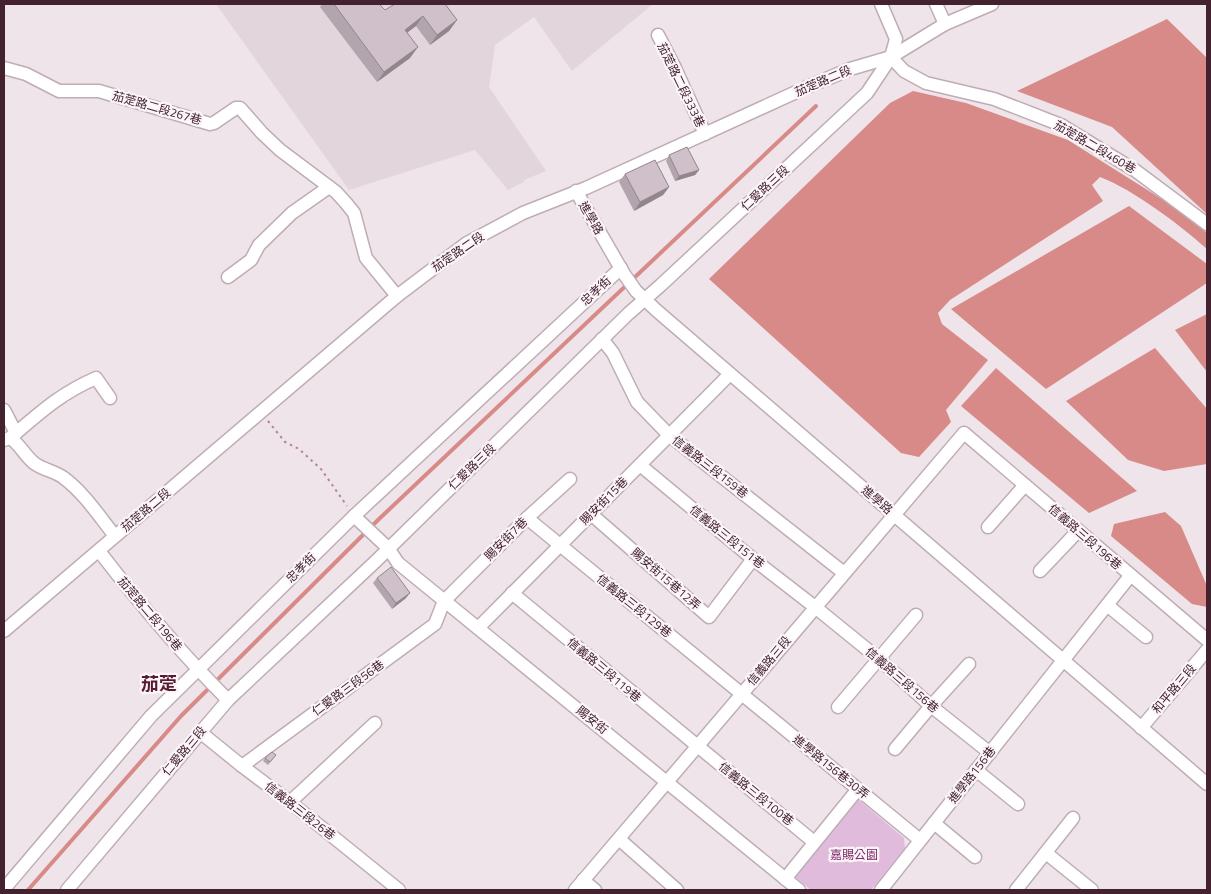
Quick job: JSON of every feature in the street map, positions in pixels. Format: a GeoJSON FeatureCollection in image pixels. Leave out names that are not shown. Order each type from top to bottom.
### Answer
{"type":"FeatureCollection","features":[{"type":"Feature","properties":{"kind":"street"},"geometry":{"type":"LineString","coordinates":[[881,4],[896,39],[890,57]]}},
{"type":"Feature","properties":{"kind":"street"},"geometry":{"type":"LineString","coordinates":[[936,4],[945,24]]}},
{"type":"Feature","properties":{"kind":"street","name":"茄萣路二段"},"geometry":{"type":"LineString","coordinates":[[4,631],[398,296],[467,243],[523,213],[576,192],[850,69],[890,57],[945,24],[992,4]]}},
{"type":"Feature","properties":{"kind":"street","name":"茄萣路二段333巷"},"geometry":{"type":"LineString","coordinates":[[658,35],[705,134]]}},
{"type":"Feature","properties":{"kind":"street","name":"茄萣路二段460巷"},"geometry":{"type":"LineString","coordinates":[[890,57],[904,72],[926,83],[994,99],[1060,125],[1136,171],[1207,224]]}},
{"type":"Feature","properties":{"kind":"street","name":"仁愛路三段"},"geometry":{"type":"LineString","coordinates":[[67,890],[200,732],[224,696],[388,548],[602,339],[641,295],[867,93],[890,57]]}},
{"type":"Feature","properties":{"kind":"street","name":"茄萣路二段267巷"},"geometry":{"type":"LineString","coordinates":[[4,68],[26,74],[59,91],[99,91],[210,124],[236,108],[240,108],[280,150],[336,192],[354,213],[366,258],[398,296]]}},
{"type":"Feature","properties":{"kind":"street"},"geometry":{"type":"LineString","coordinates":[[228,277],[251,260],[259,245],[292,213],[329,187]]}},
{"type":"Feature","properties":{"kind":"street","name":"進學路"},"geometry":{"type":"LineString","coordinates":[[576,192],[622,271],[641,295],[730,374],[1207,784]]}},
{"type":"Feature","properties":{"kind":"street","name":"忠孝街"},"geometry":{"type":"LineString","coordinates":[[4,889],[151,716],[201,672],[358,519],[622,271]]}},
{"type":"Feature","properties":{"kind":"street","name":"信義路三段159巷"},"geometry":{"type":"LineString","coordinates":[[602,339],[613,353],[637,402],[669,435],[844,573]]}},
{"type":"Feature","properties":{"kind":"street","name":"賜安街15巷"},"geometry":{"type":"LineString","coordinates":[[478,628],[730,374]]}},
{"type":"Feature","properties":{"kind":"street"},"geometry":{"type":"LineString","coordinates":[[10,437],[54,400],[96,378],[110,398]]}},
{"type":"Feature","properties":{"kind":"street"},"geometry":{"type":"LineString","coordinates":[[4,410],[10,437],[22,452],[44,470],[64,478],[87,499],[114,536]]}},
{"type":"Feature","properties":{"kind":"street","name":"信義路三段"},"geometry":{"type":"LineString","coordinates":[[579,885],[964,433]]}},
{"type":"Feature","properties":{"kind":"street","name":"信義路三段196巷"},"geometry":{"type":"LineString","coordinates":[[964,433],[1207,640]]}},
{"type":"Feature","properties":{"kind":"street","name":"信義路三段151巷"},"geometry":{"type":"LineString","coordinates":[[640,465],[753,559],[815,607]]}},
{"type":"Feature","properties":{"kind":"street","name":"賜安街7巷"},"geometry":{"type":"LineString","coordinates":[[444,601],[527,518],[570,479]]}},
{"type":"Feature","properties":{"kind":"street"},"geometry":{"type":"LineString","coordinates":[[988,527],[1025,485]]}},
{"type":"Feature","properties":{"kind":"street","name":"賜安街15巷12弄"},"geometry":{"type":"LineString","coordinates":[[591,514],[709,617],[753,559]]}},
{"type":"Feature","properties":{"kind":"street","name":"信義路三段129巷"},"geometry":{"type":"LineString","coordinates":[[527,518],[741,694]]}},
{"type":"Feature","properties":{"kind":"street","name":"賜安街"},"geometry":{"type":"LineString","coordinates":[[358,519],[388,548],[398,563],[799,890]]}},
{"type":"Feature","properties":{"kind":"street"},"geometry":{"type":"LineString","coordinates":[[1040,571],[1078,530]]}},
{"type":"Feature","properties":{"kind":"street","name":"茄萣路二段196巷"},"geometry":{"type":"LineString","coordinates":[[99,551],[141,606],[224,696]]}},
{"type":"Feature","properties":{"kind":"street","name":"進學路156巷"},"geometry":{"type":"LineString","coordinates":[[881,890],[1130,576]]}},
{"type":"Feature","properties":{"kind":"street","name":"信義路三段119巷"},"geometry":{"type":"LineString","coordinates":[[512,593],[697,746]]}},
{"type":"Feature","properties":{"kind":"street","name":"仁愛路三段56巷"},"geometry":{"type":"LineString","coordinates":[[242,766],[435,624],[444,601]]}},
{"type":"Feature","properties":{"kind":"street"},"geometry":{"type":"LineString","coordinates":[[1107,605],[1146,637]]}},
{"type":"Feature","properties":{"kind":"street","name":"信義路三段156巷"},"geometry":{"type":"LineString","coordinates":[[815,607],[879,659],[931,706],[990,753]]}},
{"type":"Feature","properties":{"kind":"street"},"geometry":{"type":"LineString","coordinates":[[838,708],[916,614]]}},
{"type":"Feature","properties":{"kind":"street","name":"和平路三段"},"geometry":{"type":"LineString","coordinates":[[1141,728],[1207,650]]}},
{"type":"Feature","properties":{"kind":"street"},"geometry":{"type":"LineString","coordinates":[[895,750],[969,664]]}},
{"type":"Feature","properties":{"kind":"street","name":"進學路156巷30弄"},"geometry":{"type":"LineString","coordinates":[[741,694],[920,840]]}},
{"type":"Feature","properties":{"kind":"street"},"geometry":{"type":"LineString","coordinates":[[290,802],[375,722]]}},
{"type":"Feature","properties":{"kind":"street","name":"信義路三段26巷"},"geometry":{"type":"LineString","coordinates":[[200,732],[399,890]]}},
{"type":"Feature","properties":{"kind":"street","name":"信義路三段100巷"},"geometry":{"type":"LineString","coordinates":[[697,746],[814,842]]}},
{"type":"Feature","properties":{"kind":"street"},"geometry":{"type":"LineString","coordinates":[[976,770],[1018,804]]}},
{"type":"Feature","properties":{"kind":"street"},"geometry":{"type":"LineString","coordinates":[[785,878],[858,789]]}},
{"type":"Feature","properties":{"kind":"street"},"geometry":{"type":"LineString","coordinates":[[1016,890],[1073,818]]}},
{"type":"Feature","properties":{"kind":"street"},"geometry":{"type":"LineString","coordinates":[[934,824],[975,857]]}},
{"type":"Feature","properties":{"kind":"street"},"geometry":{"type":"LineString","coordinates":[[619,839],[676,890]]}},
{"type":"Feature","properties":{"kind":"street"},"geometry":{"type":"LineString","coordinates":[[1046,853],[1092,890]]}},
{"type":"Feature","properties":{"kind":"street"},"geometry":{"type":"LineString","coordinates":[[579,885],[595,890]]}},
{"type":"Feature","properties":{"kind":"path"},"geometry":{"type":"LineString","coordinates":[[261,412],[285,442],[299,449],[320,469],[358,519]]}},
{"type":"Feature","properties":{"kind":"shaded area"},"geometry":{"type":"Polygon","coordinates":[[[216,4],[653,4],[572,71],[534,17],[495,45],[489,87],[546,171],[524,180],[524,182],[508,190],[475,150],[349,190],[216,4]]]}},
{"type":"Feature","properties":{"kind":"shaded area"},"geometry":{"type":"Polygon","coordinates":[[[1167,19],[1207,58],[1207,214],[1112,127],[1017,91],[1167,19]]]}},
{"type":"Feature","properties":{"kind":"shaded area"},"geometry":{"type":"Polygon","coordinates":[[[913,91],[966,103],[1068,140],[1184,213],[1207,233],[1207,249],[1184,229],[1156,209],[1127,190],[1100,177],[1092,185],[1103,201],[950,300],[938,313],[942,324],[988,360],[946,410],[951,422],[919,457],[901,453],[709,279],[890,103],[913,91]]]}},
{"type":"Feature","properties":{"kind":"shaded area"},"geometry":{"type":"Polygon","coordinates":[[[1129,206],[1207,264],[1207,283],[1046,389],[951,309],[1129,206]]]}},
{"type":"Feature","properties":{"kind":"shaded area"},"geometry":{"type":"Polygon","coordinates":[[[1207,314],[1207,372],[1175,330],[1207,314]]]}},
{"type":"Feature","properties":{"kind":"shaded area"},"geometry":{"type":"Polygon","coordinates":[[[1155,348],[1207,409],[1207,464],[1164,471],[1128,460],[1066,401],[1155,348]]]}},
{"type":"Feature","properties":{"kind":"shaded area"},"geometry":{"type":"Polygon","coordinates":[[[996,368],[1137,491],[1089,513],[961,406],[996,368]]]}},
{"type":"Feature","properties":{"kind":"shaded area"},"geometry":{"type":"Polygon","coordinates":[[[1165,512],[1181,526],[1207,586],[1207,607],[1192,604],[1111,536],[1114,524],[1165,512]]]}},
{"type":"Feature","properties":{"kind":"green space","name":"嘉賜公園"},"geometry":{"type":"Polygon","coordinates":[[[859,800],[904,838],[905,848],[871,890],[811,890],[796,878],[795,871],[851,802],[859,800]]]}},
{"type":"Feature","properties":{"kind":"building"},"geometry":{"type":"Polygon","coordinates":[[[334,4],[379,4],[385,10],[395,4],[445,4],[457,20],[437,35],[423,16],[405,30],[418,47],[384,72],[334,4]]]}},
{"type":"Feature","properties":{"kind":"building"},"geometry":{"type":"Polygon","coordinates":[[[687,147],[699,170],[679,176],[669,155],[687,147]]]}},
{"type":"Feature","properties":{"kind":"building"},"geometry":{"type":"Polygon","coordinates":[[[655,160],[669,187],[640,202],[625,174],[655,160]]]}},
{"type":"Feature","properties":{"kind":"building"},"geometry":{"type":"Polygon","coordinates":[[[391,567],[410,593],[396,603],[377,578],[391,567]]]}},
{"type":"Feature","properties":{"kind":"building"},"geometry":{"type":"Polygon","coordinates":[[[272,752],[276,755],[270,762],[265,758],[272,752]]]}},
{"type":"Feature","properties":{"kind":"waterway"},"geometry":{"type":"LineString","coordinates":[[28,890],[181,716],[379,519],[816,106]]}},
{"type":"Feature","properties":{"kind":"district","name":"茄萣"},"geometry":{"type":"Point","coordinates":[159,684]}}]}
